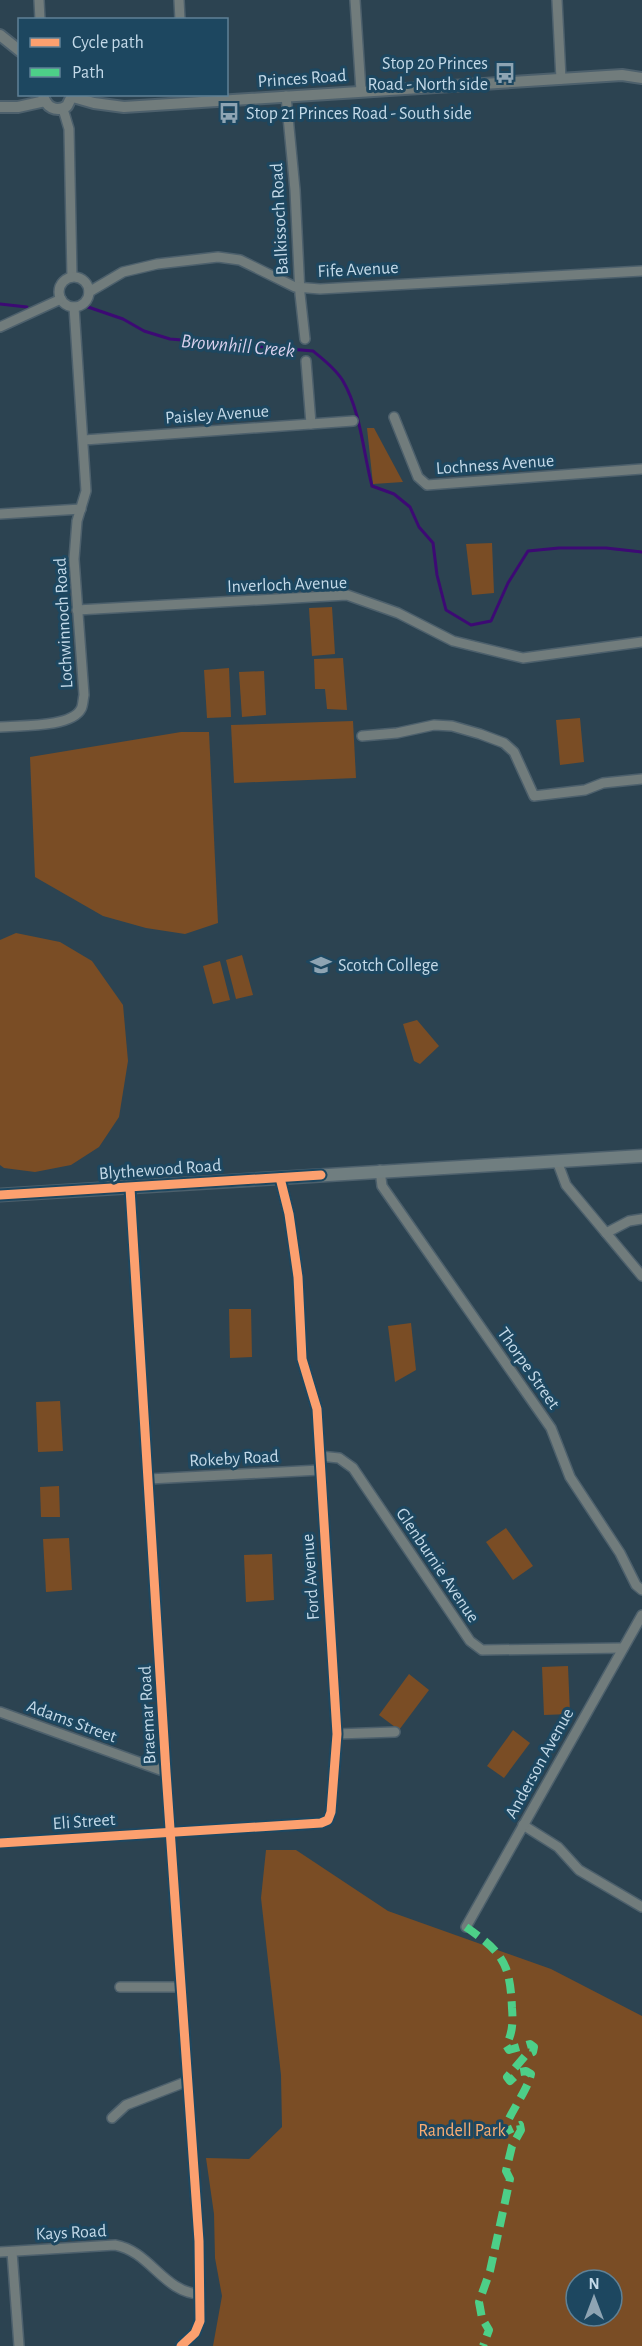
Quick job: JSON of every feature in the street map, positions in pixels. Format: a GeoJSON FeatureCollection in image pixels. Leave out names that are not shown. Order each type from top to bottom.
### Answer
{"type":"FeatureCollection","features":[{"type":"Feature","properties":{"kind":"main road","name":"Blythewood Road"},"geometry":{"type":"LineString","coordinates":[[0,1196],[380,1170],[642,1156]]}},
{"type":"Feature","properties":{"kind":"street"},"geometry":{"type":"LineString","coordinates":[[39,0],[40,18]]}},
{"type":"Feature","properties":{"kind":"street"},"geometry":{"type":"LineString","coordinates":[[179,0],[180,18]]}},
{"type":"Feature","properties":{"kind":"street"},"geometry":{"type":"LineString","coordinates":[[355,0],[361,91]]}},
{"type":"Feature","properties":{"kind":"street"},"geometry":{"type":"LineString","coordinates":[[557,0],[561,79]]}},
{"type":"Feature","properties":{"kind":"street"},"geometry":{"type":"LineString","coordinates":[[0,35],[18,49]]}},
{"type":"Feature","properties":{"kind":"street","name":"Princes Road"},"geometry":{"type":"LineString","coordinates":[[73,96],[94,103],[124,106],[185,99],[286,96],[622,75],[642,78]]}},
{"type":"Feature","properties":{"kind":"street"},"geometry":{"type":"LineString","coordinates":[[0,107],[44,98],[54,109],[63,109],[71,102],[73,96]]}},
{"type":"Feature","properties":{"kind":"street","name":"Balkissoch Road"},"geometry":{"type":"LineString","coordinates":[[286,96],[295,190],[299,288],[305,339]]}},
{"type":"Feature","properties":{"kind":"street"},"geometry":{"type":"LineString","coordinates":[[63,109],[69,129],[72,278]]}},
{"type":"Feature","properties":{"kind":"street","name":"Fife Avenue"},"geometry":{"type":"LineString","coordinates":[[89,292],[123,272],[157,264],[218,256],[240,260],[299,288],[642,270]]}},
{"type":"Feature","properties":{"kind":"street"},"geometry":{"type":"LineString","coordinates":[[72,278],[86,283],[89,292],[84,303],[74,307],[68,306],[61,299],[60,287],[63,282],[72,278]]}},
{"type":"Feature","properties":{"kind":"street"},"geometry":{"type":"LineString","coordinates":[[0,327],[61,299]]}},
{"type":"Feature","properties":{"kind":"street","name":"Lochwinnoch Road"},"geometry":{"type":"LineString","coordinates":[[0,727],[60,723],[74,716],[81,709],[84,695],[74,559],[77,521],[86,491],[74,307]]}},
{"type":"Feature","properties":{"kind":"street"},"geometry":{"type":"LineString","coordinates":[[306,361],[311,424]]}},
{"type":"Feature","properties":{"kind":"street","name":"Lochness Avenue"},"geometry":{"type":"LineString","coordinates":[[394,417],[418,477],[428,485],[642,469]]}},
{"type":"Feature","properties":{"kind":"street","name":"Paisley Avenue"},"geometry":{"type":"LineString","coordinates":[[84,440],[353,421]]}},
{"type":"Feature","properties":{"kind":"street"},"geometry":{"type":"LineString","coordinates":[[0,514],[81,509]]}},
{"type":"Feature","properties":{"kind":"street","name":"Inverloch Avenue"},"geometry":{"type":"LineString","coordinates":[[77,610],[347,595],[398,613],[453,641],[523,658],[642,642]]}},
{"type":"Feature","properties":{"kind":"street"},"geometry":{"type":"LineString","coordinates":[[362,735],[397,733],[434,725],[452,726],[480,734],[504,743],[514,752],[534,796],[585,790],[603,783],[642,779]]}},
{"type":"Feature","properties":{"kind":"street"},"geometry":{"type":"LineString","coordinates":[[557,1161],[566,1185],[642,1276]]}},
{"type":"Feature","properties":{"kind":"street","name":"Thorpe Street"},"geometry":{"type":"LineString","coordinates":[[380,1170],[382,1186],[551,1428],[570,1477],[620,1553],[636,1585],[642,1590]]}},
{"type":"Feature","properties":{"kind":"street","name":"Ford Avenue"},"geometry":{"type":"LineString","coordinates":[[170,1831],[321,1822],[328,1820],[331,1812],[337,1734],[317,1409],[302,1359],[298,1277],[280,1178]]}},
{"type":"Feature","properties":{"kind":"street","name":"Braemar Road"},"geometry":{"type":"LineString","coordinates":[[130,1188],[166,1772],[199,2241],[200,2321],[195,2333],[181,2346]]}},
{"type":"Feature","properties":{"kind":"street"},"geometry":{"type":"LineString","coordinates":[[606,1233],[629,1221],[642,1220]]}},
{"type":"Feature","properties":{"kind":"street","name":"Glenburnie Avenue"},"geometry":{"type":"LineString","coordinates":[[320,1456],[339,1458],[353,1468],[470,1641],[482,1650],[623,1648]]}},
{"type":"Feature","properties":{"kind":"street","name":"Rokeby Road"},"geometry":{"type":"LineString","coordinates":[[149,1479],[320,1470]]}},
{"type":"Feature","properties":{"kind":"street","name":"Anderson Avenue"},"geometry":{"type":"LineString","coordinates":[[466,1928],[642,1615]]}},
{"type":"Feature","properties":{"kind":"street","name":"Adams Street"},"geometry":{"type":"LineString","coordinates":[[0,1712],[166,1772]]}},
{"type":"Feature","properties":{"kind":"street"},"geometry":{"type":"LineString","coordinates":[[337,1734],[395,1732]]}},
{"type":"Feature","properties":{"kind":"street"},"geometry":{"type":"LineString","coordinates":[[523,1825],[558,1847],[579,1870],[642,1907]]}},
{"type":"Feature","properties":{"kind":"street","name":"Eli Street"},"geometry":{"type":"LineString","coordinates":[[0,1843],[170,1831]]}},
{"type":"Feature","properties":{"kind":"street"},"geometry":{"type":"LineString","coordinates":[[631,1900],[642,1899]]}},
{"type":"Feature","properties":{"kind":"street"},"geometry":{"type":"LineString","coordinates":[[120,1987],[181,1987]]}},
{"type":"Feature","properties":{"kind":"street"},"geometry":{"type":"LineString","coordinates":[[112,2118],[126,2104],[188,2081]]}},
{"type":"Feature","properties":{"kind":"street","name":"Kays Road"},"geometry":{"type":"LineString","coordinates":[[0,2252],[115,2245],[126,2247],[176,2289],[188,2294],[200,2294]]}},
{"type":"Feature","properties":{"kind":"street"},"geometry":{"type":"LineString","coordinates":[[12,2252],[19,2346]]}},
{"type":"Feature","properties":{"kind":"green space"},"geometry":{"type":"Polygon","coordinates":[[[367,428],[374,428],[403,482],[373,484],[367,428]]]}},
{"type":"Feature","properties":{"kind":"green space"},"geometry":{"type":"Polygon","coordinates":[[[492,543],[494,593],[472,595],[466,544],[492,543]]]}},
{"type":"Feature","properties":{"kind":"green space"},"geometry":{"type":"Polygon","coordinates":[[[332,607],[335,654],[312,656],[309,608],[332,607]]]}},
{"type":"Feature","properties":{"kind":"green space"},"geometry":{"type":"Polygon","coordinates":[[[343,658],[347,710],[327,709],[325,689],[315,689],[314,659],[343,658]]]}},
{"type":"Feature","properties":{"kind":"green space"},"geometry":{"type":"Polygon","coordinates":[[[229,668],[231,717],[207,718],[204,670],[229,668]]]}},
{"type":"Feature","properties":{"kind":"green space"},"geometry":{"type":"Polygon","coordinates":[[[264,671],[266,715],[242,717],[239,672],[264,671]]]}},
{"type":"Feature","properties":{"kind":"green space"},"geometry":{"type":"Polygon","coordinates":[[[580,718],[584,762],[560,765],[556,720],[580,718]]]}},
{"type":"Feature","properties":{"kind":"green space"},"geometry":{"type":"Polygon","coordinates":[[[353,721],[356,778],[234,783],[231,725],[353,721]]]}},
{"type":"Feature","properties":{"kind":"green space"},"geometry":{"type":"Polygon","coordinates":[[[181,732],[209,732],[218,923],[185,934],[146,928],[103,916],[35,877],[30,757],[181,732]]]}},
{"type":"Feature","properties":{"kind":"green space"},"geometry":{"type":"Polygon","coordinates":[[[16,933],[60,942],[92,961],[123,1005],[128,1061],[119,1117],[99,1147],[71,1165],[35,1172],[4,1168],[0,1165],[0,940],[16,933]]]}},
{"type":"Feature","properties":{"kind":"green space"},"geometry":{"type":"Polygon","coordinates":[[[242,955],[253,995],[236,999],[226,960],[242,955]]]}},
{"type":"Feature","properties":{"kind":"green space"},"geometry":{"type":"Polygon","coordinates":[[[220,961],[230,1000],[213,1004],[203,966],[220,961]]]}},
{"type":"Feature","properties":{"kind":"green space"},"geometry":{"type":"Polygon","coordinates":[[[417,1020],[439,1046],[420,1064],[414,1061],[403,1024],[417,1020]]]}},
{"type":"Feature","properties":{"kind":"green space"},"geometry":{"type":"Polygon","coordinates":[[[229,1309],[251,1309],[252,1357],[230,1358],[229,1309]]]}},
{"type":"Feature","properties":{"kind":"green space"},"geometry":{"type":"Polygon","coordinates":[[[411,1323],[416,1370],[395,1382],[388,1326],[411,1323]]]}},
{"type":"Feature","properties":{"kind":"green space"},"geometry":{"type":"Polygon","coordinates":[[[60,1401],[63,1451],[38,1452],[36,1402],[60,1401]]]}},
{"type":"Feature","properties":{"kind":"green space"},"geometry":{"type":"Polygon","coordinates":[[[59,1486],[60,1517],[41,1517],[40,1487],[59,1486]]]}},
{"type":"Feature","properties":{"kind":"green space"},"geometry":{"type":"Polygon","coordinates":[[[506,1528],[533,1566],[513,1580],[486,1542],[506,1528]]]}},
{"type":"Feature","properties":{"kind":"green space"},"geometry":{"type":"Polygon","coordinates":[[[69,1538],[72,1590],[46,1592],[43,1539],[69,1538]]]}},
{"type":"Feature","properties":{"kind":"green space"},"geometry":{"type":"Polygon","coordinates":[[[272,1554],[274,1600],[246,1602],[244,1555],[272,1554]]]}},
{"type":"Feature","properties":{"kind":"green space"},"geometry":{"type":"Polygon","coordinates":[[[568,1666],[570,1714],[544,1715],[542,1667],[568,1666]]]}},
{"type":"Feature","properties":{"kind":"green space"},"geometry":{"type":"Polygon","coordinates":[[[409,1674],[429,1690],[399,1730],[379,1715],[409,1674]]]}},
{"type":"Feature","properties":{"kind":"green space"},"geometry":{"type":"Polygon","coordinates":[[[513,1730],[530,1743],[504,1778],[487,1766],[513,1730]]]}},
{"type":"Feature","properties":{"kind":"green space","name":"Randell Park"},"geometry":{"type":"Polygon","coordinates":[[[266,1850],[296,1850],[388,1911],[551,1969],[642,2016],[642,2346],[213,2346],[222,2296],[215,2258],[214,2214],[206,2158],[249,2159],[282,2127],[281,2075],[261,1898],[266,1850]]]}},
{"type":"Feature","properties":{"kind":"waterway","name":"Brownhill Creek"},"geometry":{"type":"LineString","coordinates":[[0,304],[27,307]]}},
{"type":"Feature","properties":{"kind":"waterway","name":"Brownhill Creek"},"geometry":{"type":"LineString","coordinates":[[88,307],[123,319],[144,331],[170,339],[313,351],[321,357],[333,368],[349,393],[358,419],[372,486],[394,494],[410,507],[419,527],[433,543],[437,575],[446,610],[471,625],[491,621],[508,583],[528,551],[559,548],[606,548],[642,552]]}},
{"type":"Feature","properties":{"kind":"marked path"},"geometry":{"type":"LineString","coordinates":[[466,1927],[489,1944],[506,1969],[511,1993],[512,2018],[511,2031],[506,2045],[509,2050],[530,2044],[534,2047],[533,2052],[526,2055],[507,2077],[510,2081],[520,2072],[526,2071],[531,2074],[505,2128],[505,2132],[520,2125],[521,2130],[512,2146],[506,2171],[510,2179],[490,2271],[479,2302],[482,2318],[489,2330],[483,2346]]}},
{"type":"Feature","properties":{"kind":"cycle path"},"geometry":{"type":"LineString","coordinates":[[0,1195],[321,1175]]}},
{"type":"Feature","properties":{"kind":"cycle path"},"geometry":{"type":"LineString","coordinates":[[0,1843],[321,1823],[328,1820],[331,1812],[337,1734],[317,1409],[302,1359],[298,1277],[289,1214],[280,1178]]}},
{"type":"Feature","properties":{"kind":"cycle path"},"geometry":{"type":"LineString","coordinates":[[130,1188],[166,1772],[199,2241],[200,2321],[195,2333],[181,2346]]}},
{"type":"Feature","properties":{"kind":"place","name":"Stop 20 Princes Road - North side"},"geometry":{"type":"Point","coordinates":[505,73]}},
{"type":"Feature","properties":{"kind":"place","name":"Stop 21 Princes Road - South side"},"geometry":{"type":"Point","coordinates":[229,113]}},
{"type":"Feature","properties":{"kind":"place","name":"Scotch College"},"geometry":{"type":"Point","coordinates":[321,965]}}]}
